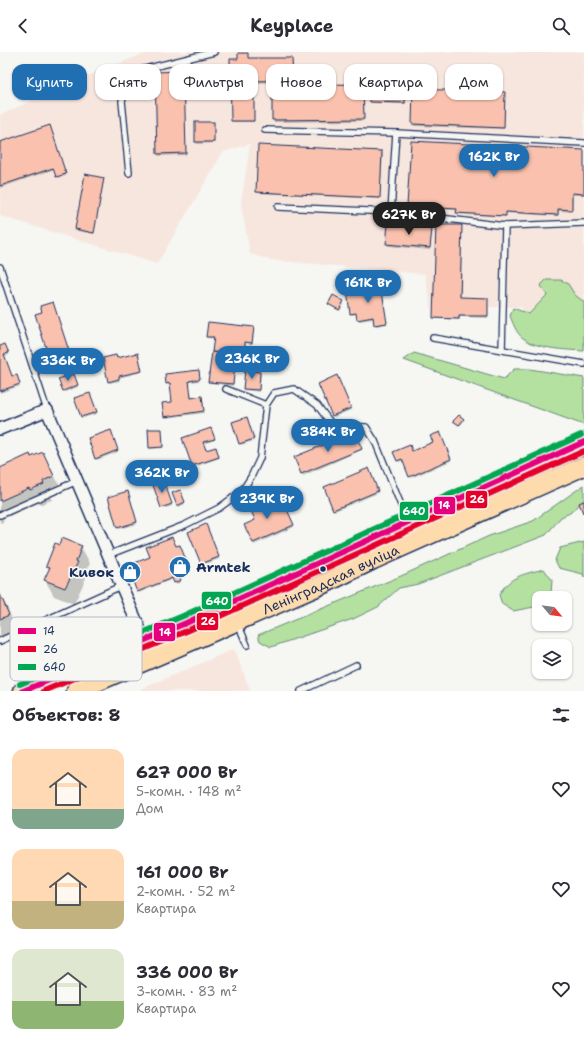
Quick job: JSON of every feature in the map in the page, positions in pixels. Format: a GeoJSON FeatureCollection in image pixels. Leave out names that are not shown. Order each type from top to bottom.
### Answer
{"type":"FeatureCollection","features":[{"type":"Feature","properties":{"kind":"main road","name":"Ленінградская вуліца"},"geometry":{"type":"LineString","coordinates":[[142,642],[584,442]]}},
{"type":"Feature","properties":{"kind":"main road","name":"Ленінградская вуліца"},"geometry":{"type":"LineString","coordinates":[[142,662],[237,622],[584,466]]}},
{"type":"Feature","properties":{"kind":"main road","name":"Ленінградская вуліца"},"geometry":{"type":"LineString","coordinates":[[23,691],[47,681]]}},
{"type":"Feature","properties":{"kind":"main road","name":"Ленінградская вуліца"},"geometry":{"type":"LineString","coordinates":[[76,691],[99,681]]}},
{"type":"Feature","properties":{"kind":"street"},"geometry":{"type":"LineString","coordinates":[[0,429],[47,410],[135,617]]}},
{"type":"Feature","properties":{"kind":"street"},"geometry":{"type":"LineString","coordinates":[[142,634],[152,658]]}},
{"type":"Feature","properties":{"kind":"lane"},"geometry":{"type":"LineString","coordinates":[[130,173],[122,101],[127,85],[136,71],[214,52]]}},
{"type":"Feature","properties":{"kind":"lane"},"geometry":{"type":"LineString","coordinates":[[265,130],[396,133],[584,143]]}},
{"type":"Feature","properties":{"kind":"lane"},"geometry":{"type":"LineString","coordinates":[[391,212],[396,133]]}},
{"type":"Feature","properties":{"kind":"lane"},"geometry":{"type":"LineString","coordinates":[[278,207],[391,212],[505,226],[584,223]]}},
{"type":"Feature","properties":{"kind":"lane"},"geometry":{"type":"LineString","coordinates":[[502,350],[505,226]]}},
{"type":"Feature","properties":{"kind":"lane"},"geometry":{"type":"LineString","coordinates":[[0,267],[47,410]]}},
{"type":"Feature","properties":{"kind":"lane"},"geometry":{"type":"LineString","coordinates":[[433,338],[584,364]]}},
{"type":"Feature","properties":{"kind":"lane"},"geometry":{"type":"LineString","coordinates":[[34,370],[97,358]]}},
{"type":"Feature","properties":{"kind":"lane"},"geometry":{"type":"LineString","coordinates":[[226,389],[266,405]]}},
{"type":"Feature","properties":{"kind":"lane"},"geometry":{"type":"LineString","coordinates":[[108,555],[185,525],[219,508],[242,491],[260,458],[266,405],[274,393],[294,389],[317,405],[333,426],[366,427],[375,441],[408,523]]}},
{"type":"Feature","properties":{"kind":"lane"},"geometry":{"type":"LineString","coordinates":[[0,515],[77,481]]}},
{"type":"Feature","properties":{"kind":"lane"},"geometry":{"type":"LineString","coordinates":[[53,617],[121,586]]}},
{"type":"Feature","properties":{"kind":"lane"},"geometry":{"type":"LineString","coordinates":[[237,622],[247,645]]}},
{"type":"Feature","properties":{"kind":"lane"},"geometry":{"type":"LineString","coordinates":[[0,641],[10,636]]}},
{"type":"Feature","properties":{"kind":"lane"},"geometry":{"type":"LineString","coordinates":[[301,691],[356,665]]}},
{"type":"Feature","properties":{"kind":"shaded area"},"geometry":{"type":"Polygon","coordinates":[[[149,52],[584,52],[584,349],[523,336],[522,307],[488,307],[488,316],[460,316],[459,319],[433,318],[425,274],[271,260],[250,254],[241,204],[250,144],[223,152],[157,264],[0,216],[0,115],[34,100],[87,100],[87,76],[95,73],[95,100],[161,100],[161,64],[117,64],[149,52]]]}},
{"type":"Feature","properties":{"kind":"shaded area"},"geometry":{"type":"Polygon","coordinates":[[[234,649],[250,691],[137,691],[234,649]]]}},
{"type":"Feature","properties":{"kind":"green space"},"geometry":{"type":"Polygon","coordinates":[[[546,280],[561,280],[568,284],[575,295],[584,302],[584,351],[536,345],[523,338],[515,328],[510,316],[513,308],[529,314],[547,295],[540,286],[546,280]]]}},
{"type":"Feature","properties":{"kind":"green space"},"geometry":{"type":"Polygon","coordinates":[[[414,353],[504,379],[514,369],[530,369],[584,378],[584,425],[404,360],[414,353]]]}},
{"type":"Feature","properties":{"kind":"green space"},"geometry":{"type":"Polygon","coordinates":[[[584,485],[584,500],[570,513],[561,517],[546,535],[418,584],[399,588],[378,607],[353,619],[271,647],[260,641],[258,635],[401,576],[489,536],[533,521],[584,485]]]}},
{"type":"Feature","properties":{"kind":"green space"},"geometry":{"type":"Polygon","coordinates":[[[584,542],[584,578],[583,574],[559,568],[555,560],[560,548],[584,542]]]}},
{"type":"Feature","properties":{"kind":"green space"},"geometry":{"type":"Polygon","coordinates":[[[544,569],[552,580],[551,591],[532,591],[532,607],[513,611],[502,604],[499,595],[512,580],[530,572],[544,569]]]}},
{"type":"Feature","properties":{"kind":"building"},"geometry":{"type":"Polygon","coordinates":[[[238,53],[248,53],[248,58],[292,58],[292,64],[266,64],[266,81],[258,81],[258,64],[230,64],[230,59],[238,59],[238,53]]]}},
{"type":"Feature","properties":{"kind":"building"},"geometry":{"type":"Polygon","coordinates":[[[161,72],[169,72],[169,100],[185,100],[186,153],[157,154],[156,100],[161,100],[161,72]]]}},
{"type":"Feature","properties":{"kind":"building"},"geometry":{"type":"Polygon","coordinates":[[[336,84],[344,84],[344,100],[363,100],[364,119],[272,120],[272,100],[336,100],[336,84]]]}},
{"type":"Feature","properties":{"kind":"building"},"geometry":{"type":"Polygon","coordinates":[[[437,90],[445,90],[445,100],[503,100],[503,92],[505,92],[504,128],[412,124],[413,100],[437,100],[437,90]]]}},
{"type":"Feature","properties":{"kind":"building"},"geometry":{"type":"Polygon","coordinates":[[[231,100],[254,100],[254,121],[231,121],[231,100]]]}},
{"type":"Feature","properties":{"kind":"building"},"geometry":{"type":"Polygon","coordinates":[[[370,100],[405,100],[405,103],[370,102],[370,100]]]}},
{"type":"Feature","properties":{"kind":"building"},"geometry":{"type":"Polygon","coordinates":[[[195,122],[214,122],[214,142],[195,142],[195,122]]]}},
{"type":"Feature","properties":{"kind":"building"},"geometry":{"type":"Polygon","coordinates":[[[50,125],[66,174],[56,177],[53,168],[0,186],[0,142],[50,125]]]}},
{"type":"Feature","properties":{"kind":"building"},"geometry":{"type":"Polygon","coordinates":[[[411,141],[584,150],[584,194],[572,193],[572,210],[558,209],[558,215],[506,212],[506,216],[456,213],[457,209],[407,206],[411,141]]]}},
{"type":"Feature","properties":{"kind":"building"},"geometry":{"type":"Polygon","coordinates":[[[258,145],[382,151],[380,198],[256,192],[258,145]]]}},
{"type":"Feature","properties":{"kind":"building"},"geometry":{"type":"Polygon","coordinates":[[[85,174],[104,178],[94,233],[75,229],[85,174]]]}},
{"type":"Feature","properties":{"kind":"building"},"geometry":{"type":"Polygon","coordinates":[[[388,224],[432,228],[430,248],[386,244],[388,224]]]}},
{"type":"Feature","properties":{"kind":"building"},"geometry":{"type":"Polygon","coordinates":[[[436,225],[462,225],[460,297],[488,298],[488,316],[459,316],[459,319],[433,318],[436,225]]]}},
{"type":"Feature","properties":{"kind":"building"},"geometry":{"type":"Polygon","coordinates":[[[381,285],[387,323],[374,325],[373,317],[357,320],[356,313],[350,314],[347,290],[381,285]]]}},
{"type":"Feature","properties":{"kind":"building"},"geometry":{"type":"Polygon","coordinates":[[[333,295],[344,301],[339,310],[328,304],[333,295]]]}},
{"type":"Feature","properties":{"kind":"building"},"geometry":{"type":"Polygon","coordinates":[[[53,302],[69,351],[49,357],[35,314],[42,312],[40,306],[53,302]]]}},
{"type":"Feature","properties":{"kind":"building"},"geometry":{"type":"Polygon","coordinates":[[[208,322],[254,327],[252,343],[245,342],[245,349],[237,348],[236,355],[212,352],[214,337],[206,337],[208,322]]]}},
{"type":"Feature","properties":{"kind":"building"},"geometry":{"type":"Polygon","coordinates":[[[5,344],[9,353],[4,354],[12,376],[17,375],[20,384],[0,391],[0,346],[5,344]]]}},
{"type":"Feature","properties":{"kind":"building"},"geometry":{"type":"Polygon","coordinates":[[[212,352],[236,355],[233,384],[208,382],[212,352]]]}},
{"type":"Feature","properties":{"kind":"building"},"geometry":{"type":"Polygon","coordinates":[[[138,353],[142,371],[119,376],[119,379],[108,382],[103,358],[116,355],[117,358],[138,353]]]}},
{"type":"Feature","properties":{"kind":"building"},"geometry":{"type":"Polygon","coordinates":[[[199,370],[200,379],[189,381],[191,398],[202,396],[204,411],[164,417],[162,403],[172,402],[170,383],[166,384],[165,374],[199,370]]]}},
{"type":"Feature","properties":{"kind":"building"},"geometry":{"type":"Polygon","coordinates":[[[245,370],[260,372],[259,390],[243,389],[245,370]]]}},
{"type":"Feature","properties":{"kind":"building"},"geometry":{"type":"Polygon","coordinates":[[[74,374],[78,385],[63,391],[58,379],[74,374]]]}},
{"type":"Feature","properties":{"kind":"building"},"geometry":{"type":"Polygon","coordinates":[[[337,375],[351,408],[332,416],[318,384],[337,375]]]}},
{"type":"Feature","properties":{"kind":"building"},"geometry":{"type":"Polygon","coordinates":[[[90,393],[97,412],[81,417],[74,398],[90,393]]]}},
{"type":"Feature","properties":{"kind":"building"},"geometry":{"type":"Polygon","coordinates":[[[459,415],[464,419],[459,425],[453,421],[459,415]]]}},
{"type":"Feature","properties":{"kind":"building"},"geometry":{"type":"Polygon","coordinates":[[[247,417],[254,439],[239,444],[232,422],[247,417]]]}},
{"type":"Feature","properties":{"kind":"building"},"geometry":{"type":"Polygon","coordinates":[[[211,428],[215,439],[203,442],[206,450],[216,447],[219,457],[192,466],[182,438],[211,428]]]}},
{"type":"Feature","properties":{"kind":"building"},"geometry":{"type":"Polygon","coordinates":[[[148,429],[162,429],[163,447],[149,448],[148,429]]]}},
{"type":"Feature","properties":{"kind":"building"},"geometry":{"type":"Polygon","coordinates":[[[111,430],[118,450],[95,459],[88,438],[111,430]]]}},
{"type":"Feature","properties":{"kind":"building"},"geometry":{"type":"Polygon","coordinates":[[[355,432],[362,449],[301,474],[294,457],[355,432]]]}},
{"type":"Feature","properties":{"kind":"building"},"geometry":{"type":"Polygon","coordinates":[[[440,432],[451,459],[409,477],[402,459],[397,461],[393,452],[410,445],[412,451],[433,442],[430,436],[440,432]]]}},
{"type":"Feature","properties":{"kind":"building"},"geometry":{"type":"Polygon","coordinates":[[[43,452],[54,476],[43,481],[44,484],[30,490],[29,488],[0,501],[0,468],[30,454],[31,457],[43,452]]]}},
{"type":"Feature","properties":{"kind":"building"},"geometry":{"type":"Polygon","coordinates":[[[162,466],[167,480],[153,485],[148,470],[162,466]]]}},
{"type":"Feature","properties":{"kind":"building"},"geometry":{"type":"Polygon","coordinates":[[[369,468],[378,491],[333,510],[324,487],[369,468]]]}},
{"type":"Feature","properties":{"kind":"building"},"geometry":{"type":"Polygon","coordinates":[[[164,481],[172,504],[161,508],[153,485],[164,481]]]}},
{"type":"Feature","properties":{"kind":"building"},"geometry":{"type":"Polygon","coordinates":[[[180,490],[185,502],[177,506],[172,493],[180,490]]]}},
{"type":"Feature","properties":{"kind":"building"},"geometry":{"type":"Polygon","coordinates":[[[128,491],[137,522],[117,528],[108,497],[128,491]]]}},
{"type":"Feature","properties":{"kind":"building"},"geometry":{"type":"Polygon","coordinates":[[[264,495],[272,511],[285,505],[294,525],[253,543],[244,525],[255,520],[248,503],[264,495]]]}},
{"type":"Feature","properties":{"kind":"building"},"geometry":{"type":"Polygon","coordinates":[[[584,501],[584,513],[583,513],[579,503],[584,501]]]}},
{"type":"Feature","properties":{"kind":"building"},"geometry":{"type":"Polygon","coordinates":[[[206,524],[219,557],[201,564],[188,532],[206,524]]]}},
{"type":"Feature","properties":{"kind":"building"},"geometry":{"type":"Polygon","coordinates":[[[172,537],[176,546],[180,545],[190,570],[179,575],[181,580],[174,583],[172,578],[137,592],[127,566],[150,557],[146,547],[172,537]]]}},
{"type":"Feature","properties":{"kind":"building"},"geometry":{"type":"Polygon","coordinates":[[[62,538],[82,546],[76,561],[78,562],[65,588],[44,580],[50,567],[46,566],[55,543],[59,545],[62,538]]]}},
{"type":"Feature","properties":{"kind":"building"},"geometry":{"type":"Polygon","coordinates":[[[0,594],[9,615],[0,619],[0,594]]]}},
{"type":"Feature","properties":{"kind":"transit line","name":"640"},"geometry":{"type":"LineString","coordinates":[[142,633],[183,616],[581,435]]}},
{"type":"Feature","properties":{"kind":"transit line","name":"14"},"geometry":{"type":"LineString","coordinates":[[142,641],[186,623],[584,442]]}},
{"type":"Feature","properties":{"kind":"transit line","name":"26"},"geometry":{"type":"LineString","coordinates":[[142,650],[189,630],[584,451]]}},
{"type":"Feature","properties":{"kind":"transit line","name":"640"},"geometry":{"type":"LineString","coordinates":[[20,684],[27,681]]}},
{"type":"Feature","properties":{"kind":"transit line","name":"14"},"geometry":{"type":"LineString","coordinates":[[23,691],[47,681]]}},
{"type":"Feature","properties":{"kind":"transit line","name":"26"},"geometry":{"type":"LineString","coordinates":[[44,691],[68,681]]}},
{"type":"Feature","properties":{"kind":"place","name":"Armtek"},"geometry":{"type":"Point","coordinates":[180,567]}},
{"type":"Feature","properties":{"kind":"place","name":"Кивок"},"geometry":{"type":"Point","coordinates":[130,572]}}]}
